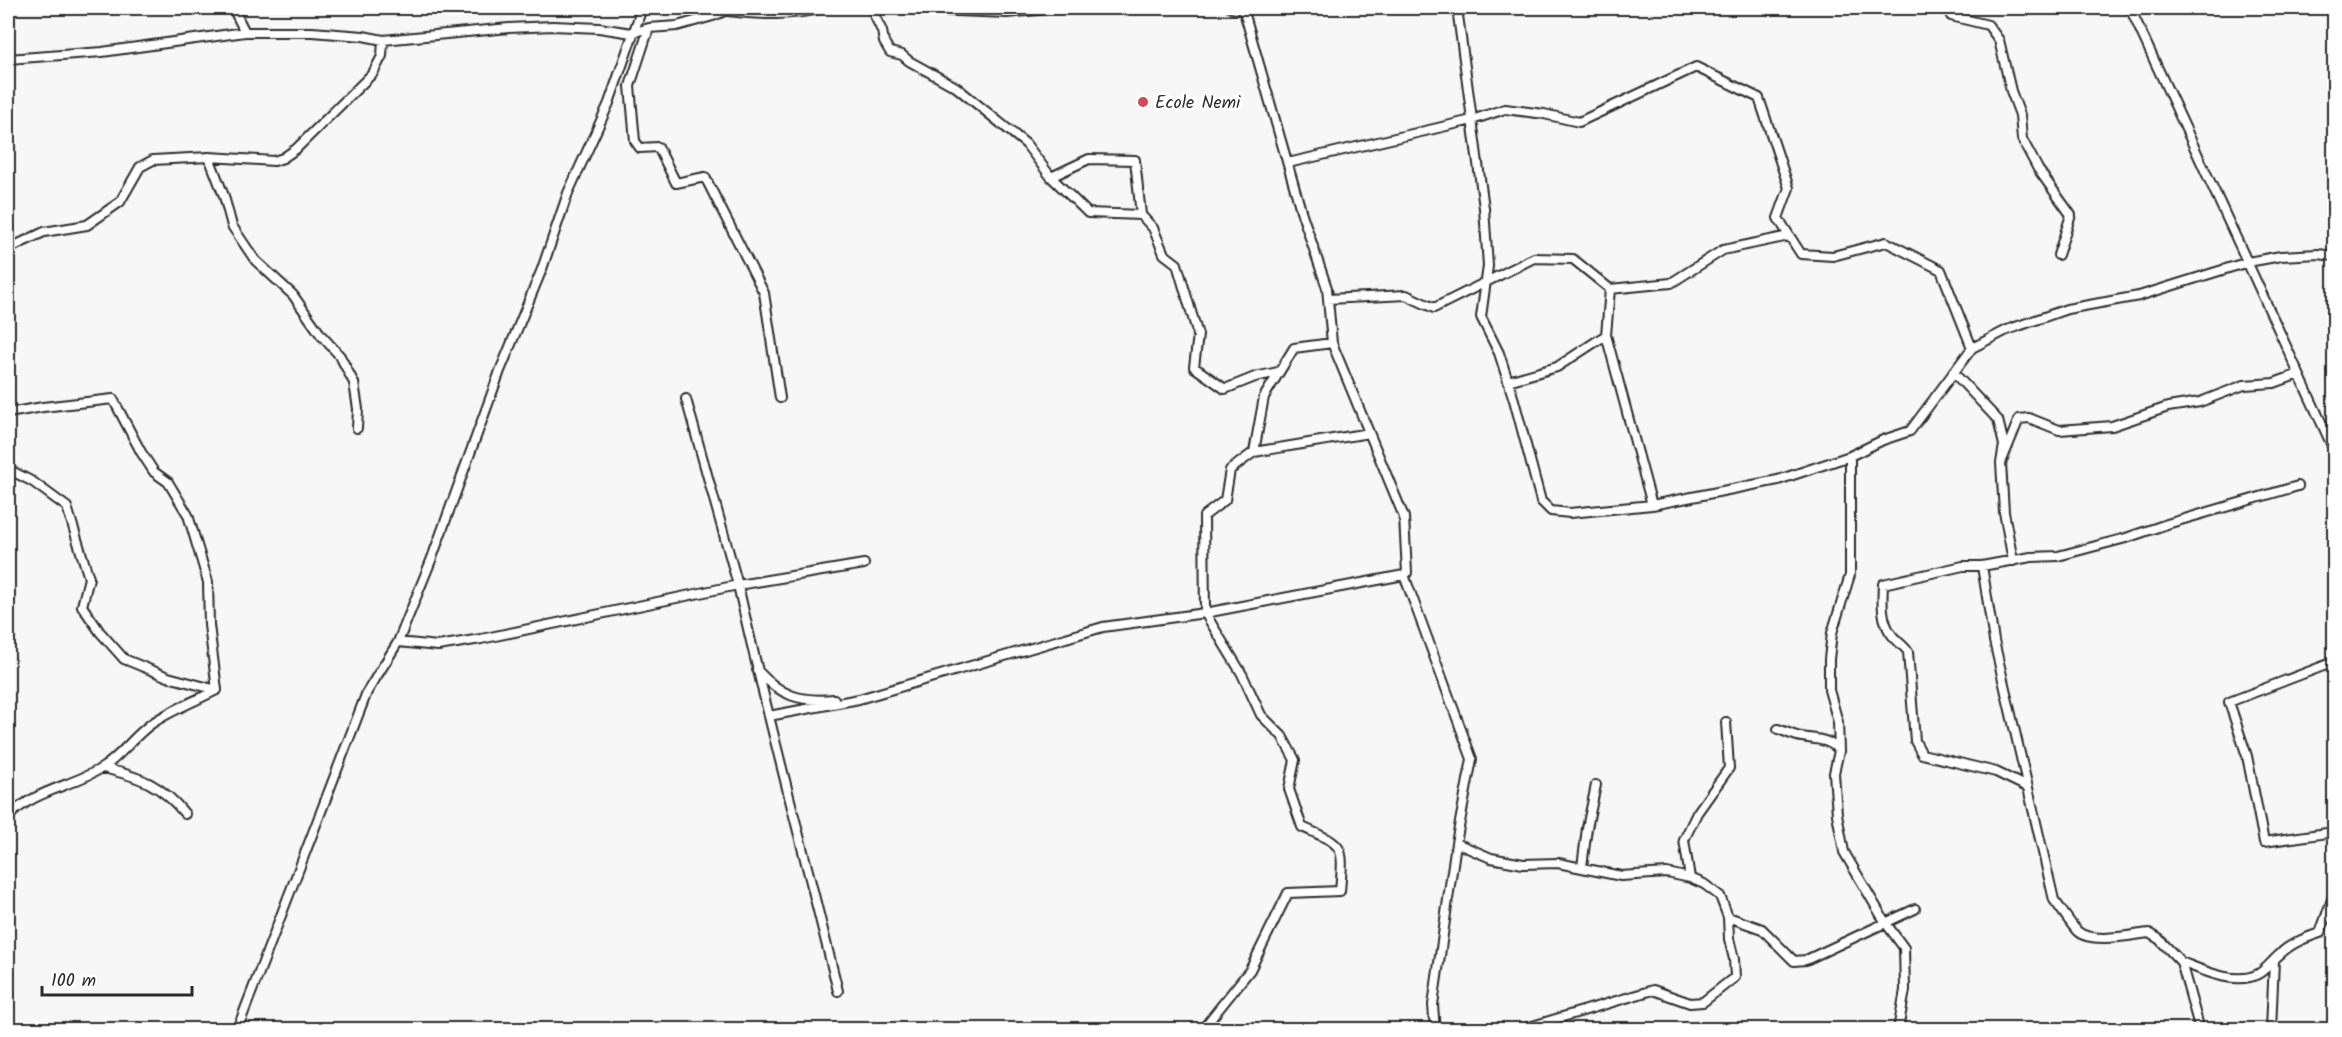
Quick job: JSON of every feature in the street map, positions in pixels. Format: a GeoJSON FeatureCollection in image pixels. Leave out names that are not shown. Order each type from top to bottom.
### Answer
{"type":"FeatureCollection","features":[{"type":"Feature","properties":{"kind":"street"},"geometry":{"type":"LineString","coordinates":[[233,8],[245,32]]}},
{"type":"Feature","properties":{"kind":"street"},"geometry":{"type":"LineString","coordinates":[[237,1029],[367,692],[398,642],[432,558],[500,371],[542,269],[568,193],[609,103],[642,8]]}},
{"type":"Feature","properties":{"kind":"street"},"geometry":{"type":"LineString","coordinates":[[8,59],[102,52],[245,32],[312,32],[383,40],[552,26],[599,28],[632,33],[649,28],[677,26],[730,9],[763,15],[797,14],[825,8]]}},
{"type":"Feature","properties":{"kind":"street"},"geometry":{"type":"LineString","coordinates":[[871,8],[890,52],[902,56],[956,87],[1026,144],[1051,177],[1088,213],[1142,215]]}},
{"type":"Feature","properties":{"kind":"street"},"geometry":{"type":"LineString","coordinates":[[879,8],[1007,13],[1060,8]]}},
{"type":"Feature","properties":{"kind":"street"},"geometry":{"type":"LineString","coordinates":[[959,11],[968,8]]}},
{"type":"Feature","properties":{"kind":"street"},"geometry":{"type":"LineString","coordinates":[[769,716],[859,699],[1103,627],[1205,613],[1407,573],[1404,517],[1332,343],[1327,288],[1302,214],[1243,9],[1231,8]]}},
{"type":"Feature","properties":{"kind":"street"},"geometry":{"type":"LineString","coordinates":[[1457,8],[1484,208],[1488,266],[1481,318],[1499,353],[1541,501],[1551,511],[1570,513],[1652,505],[1778,480],[1850,456],[1883,440],[1910,431],[1972,348],[2007,330],[2067,309],[2139,296],[2248,262],[2281,256],[2318,254],[2334,256]]}},
{"type":"Feature","properties":{"kind":"street"},"geometry":{"type":"LineString","coordinates":[[1947,8],[1951,16],[1988,25],[2000,40],[2011,91],[2020,115],[2022,139],[2038,169],[2072,215],[2058,255]]}},
{"type":"Feature","properties":{"kind":"street"},"geometry":{"type":"LineString","coordinates":[[2130,8],[2334,450]]}},
{"type":"Feature","properties":{"kind":"street"},"geometry":{"type":"LineString","coordinates":[[649,28],[630,86],[635,141],[640,148],[658,147],[676,183],[705,177],[764,293],[780,398]]}},
{"type":"Feature","properties":{"kind":"street"},"geometry":{"type":"LineString","coordinates":[[8,249],[44,232],[87,225],[120,202],[140,167],[153,160],[209,157],[274,161],[284,158],[315,131],[373,73],[382,56],[383,40]]}},
{"type":"Feature","properties":{"kind":"street"},"geometry":{"type":"LineString","coordinates":[[1288,163],[1472,120],[1505,109],[1544,114],[1579,122],[1696,67],[1759,98],[1789,188],[1778,219],[1801,255],[1833,256],[1886,242],[1941,270],[1972,348]]}},
{"type":"Feature","properties":{"kind":"street"},"geometry":{"type":"LineString","coordinates":[[209,157],[224,196],[232,226],[255,260],[293,295],[321,335],[340,356],[354,383],[358,409],[357,428]]}},
{"type":"Feature","properties":{"kind":"street"},"geometry":{"type":"LineString","coordinates":[[1051,177],[1089,159],[1135,160],[1142,215],[1153,228],[1164,254],[1177,264],[1198,335],[1194,367],[1225,389],[1255,377],[1278,372]]}},
{"type":"Feature","properties":{"kind":"street"},"geometry":{"type":"LineString","coordinates":[[1328,299],[1406,295],[1434,308],[1534,258],[1573,259],[1610,289],[1671,283],[1723,250],[1789,236]]}},
{"type":"Feature","properties":{"kind":"street"},"geometry":{"type":"LineString","coordinates":[[1610,289],[1606,335],[1652,505]]}},
{"type":"Feature","properties":{"kind":"street"},"geometry":{"type":"LineString","coordinates":[[1508,381],[1557,367],[1606,335]]}},
{"type":"Feature","properties":{"kind":"street"},"geometry":{"type":"LineString","coordinates":[[1254,452],[1263,397],[1294,348],[1332,343]]}},
{"type":"Feature","properties":{"kind":"street"},"geometry":{"type":"LineString","coordinates":[[1953,372],[1998,420],[2004,445],[2001,463],[2004,512],[2013,561]]}},
{"type":"Feature","properties":{"kind":"street"},"geometry":{"type":"LineString","coordinates":[[2001,463],[2019,419],[2028,418],[2059,430],[2112,426],[2168,406],[2200,402],[2244,385],[2274,383],[2299,374]]}},
{"type":"Feature","properties":{"kind":"street"},"geometry":{"type":"LineString","coordinates":[[8,413],[43,406],[113,399],[147,462],[154,472],[168,482],[188,515],[208,582],[209,625],[217,690]]}},
{"type":"Feature","properties":{"kind":"street"},"geometry":{"type":"LineString","coordinates":[[686,399],[738,585],[756,669],[838,991]]}},
{"type":"Feature","properties":{"kind":"street"},"geometry":{"type":"LineString","coordinates":[[1202,1029],[1250,969],[1288,893],[1340,891],[1343,855],[1336,842],[1302,827],[1289,789],[1295,760],[1282,736],[1261,715],[1242,674],[1205,613],[1204,516],[1226,500],[1230,470],[1254,452],[1369,433]]}},
{"type":"Feature","properties":{"kind":"street"},"geometry":{"type":"LineString","coordinates":[[1850,456],[1850,575],[1832,633],[1829,659],[1829,690],[1838,722],[1839,751],[1834,773],[1837,814],[1844,852],[1885,922],[1904,948],[1905,990],[1898,1029]]}},
{"type":"Feature","properties":{"kind":"street"},"geometry":{"type":"LineString","coordinates":[[8,469],[67,507],[89,578],[82,606],[99,632],[123,659],[168,677],[217,690]]}},
{"type":"Feature","properties":{"kind":"street"},"geometry":{"type":"LineString","coordinates":[[2027,788],[1996,772],[1922,754],[1915,741],[1908,652],[1902,642],[1893,637],[1883,618],[1883,584],[1963,566],[1982,566],[2031,557],[2058,556],[2298,486]]}},
{"type":"Feature","properties":{"kind":"street"},"geometry":{"type":"LineString","coordinates":[[398,642],[438,646],[481,639],[738,585],[864,564]]}},
{"type":"Feature","properties":{"kind":"street"},"geometry":{"type":"LineString","coordinates":[[1982,566],[1994,641],[2052,895],[2079,933],[2088,937],[2111,938],[2149,933],[2159,939],[2181,962],[2200,1029]]}},
{"type":"Feature","properties":{"kind":"street"},"geometry":{"type":"LineString","coordinates":[[1404,575],[1472,759],[1456,843],[1432,1005],[1435,1029]]}},
{"type":"Feature","properties":{"kind":"street"},"geometry":{"type":"LineString","coordinates":[[2334,662],[2229,702],[2247,756],[2265,842],[2334,832]]}},
{"type":"Feature","properties":{"kind":"street"},"geometry":{"type":"LineString","coordinates":[[756,669],[776,688],[809,701],[859,699]]}},
{"type":"Feature","properties":{"kind":"street"},"geometry":{"type":"LineString","coordinates":[[8,817],[15,810],[57,787],[103,768],[151,724],[217,690]]}},
{"type":"Feature","properties":{"kind":"street"},"geometry":{"type":"LineString","coordinates":[[1690,878],[1684,840],[1697,813],[1729,768],[1726,722]]}},
{"type":"Feature","properties":{"kind":"street"},"geometry":{"type":"LineString","coordinates":[[1778,729],[1796,736],[1823,740],[1834,745],[1839,751]]}},
{"type":"Feature","properties":{"kind":"street"},"geometry":{"type":"LineString","coordinates":[[103,768],[146,780],[162,791],[185,814]]}},
{"type":"Feature","properties":{"kind":"street"},"geometry":{"type":"LineString","coordinates":[[1582,867],[1596,785]]}},
{"type":"Feature","properties":{"kind":"street"},"geometry":{"type":"LineString","coordinates":[[1456,843],[1491,858],[1523,864],[1558,863],[1621,876],[1667,873],[1690,878],[1704,884],[1720,896],[1728,917],[1729,939],[1736,977],[1703,1002],[1690,1003],[1653,990],[1519,1029]]}},
{"type":"Feature","properties":{"kind":"street"},"geometry":{"type":"LineString","coordinates":[[2181,962],[2230,977],[2247,978],[2258,974],[2302,939],[2320,933],[2334,894]]}},
{"type":"Feature","properties":{"kind":"street"},"geometry":{"type":"LineString","coordinates":[[1728,917],[1762,929],[1794,961],[1806,960],[1915,909]]}},
{"type":"Feature","properties":{"kind":"street"},"geometry":{"type":"LineString","coordinates":[[2271,1029],[2274,960]]}},
{"type":"Feature","properties":{"kind":"place","name":"Ecole Nemi"},"geometry":{"type":"Point","coordinates":[1143,102]}}]}
